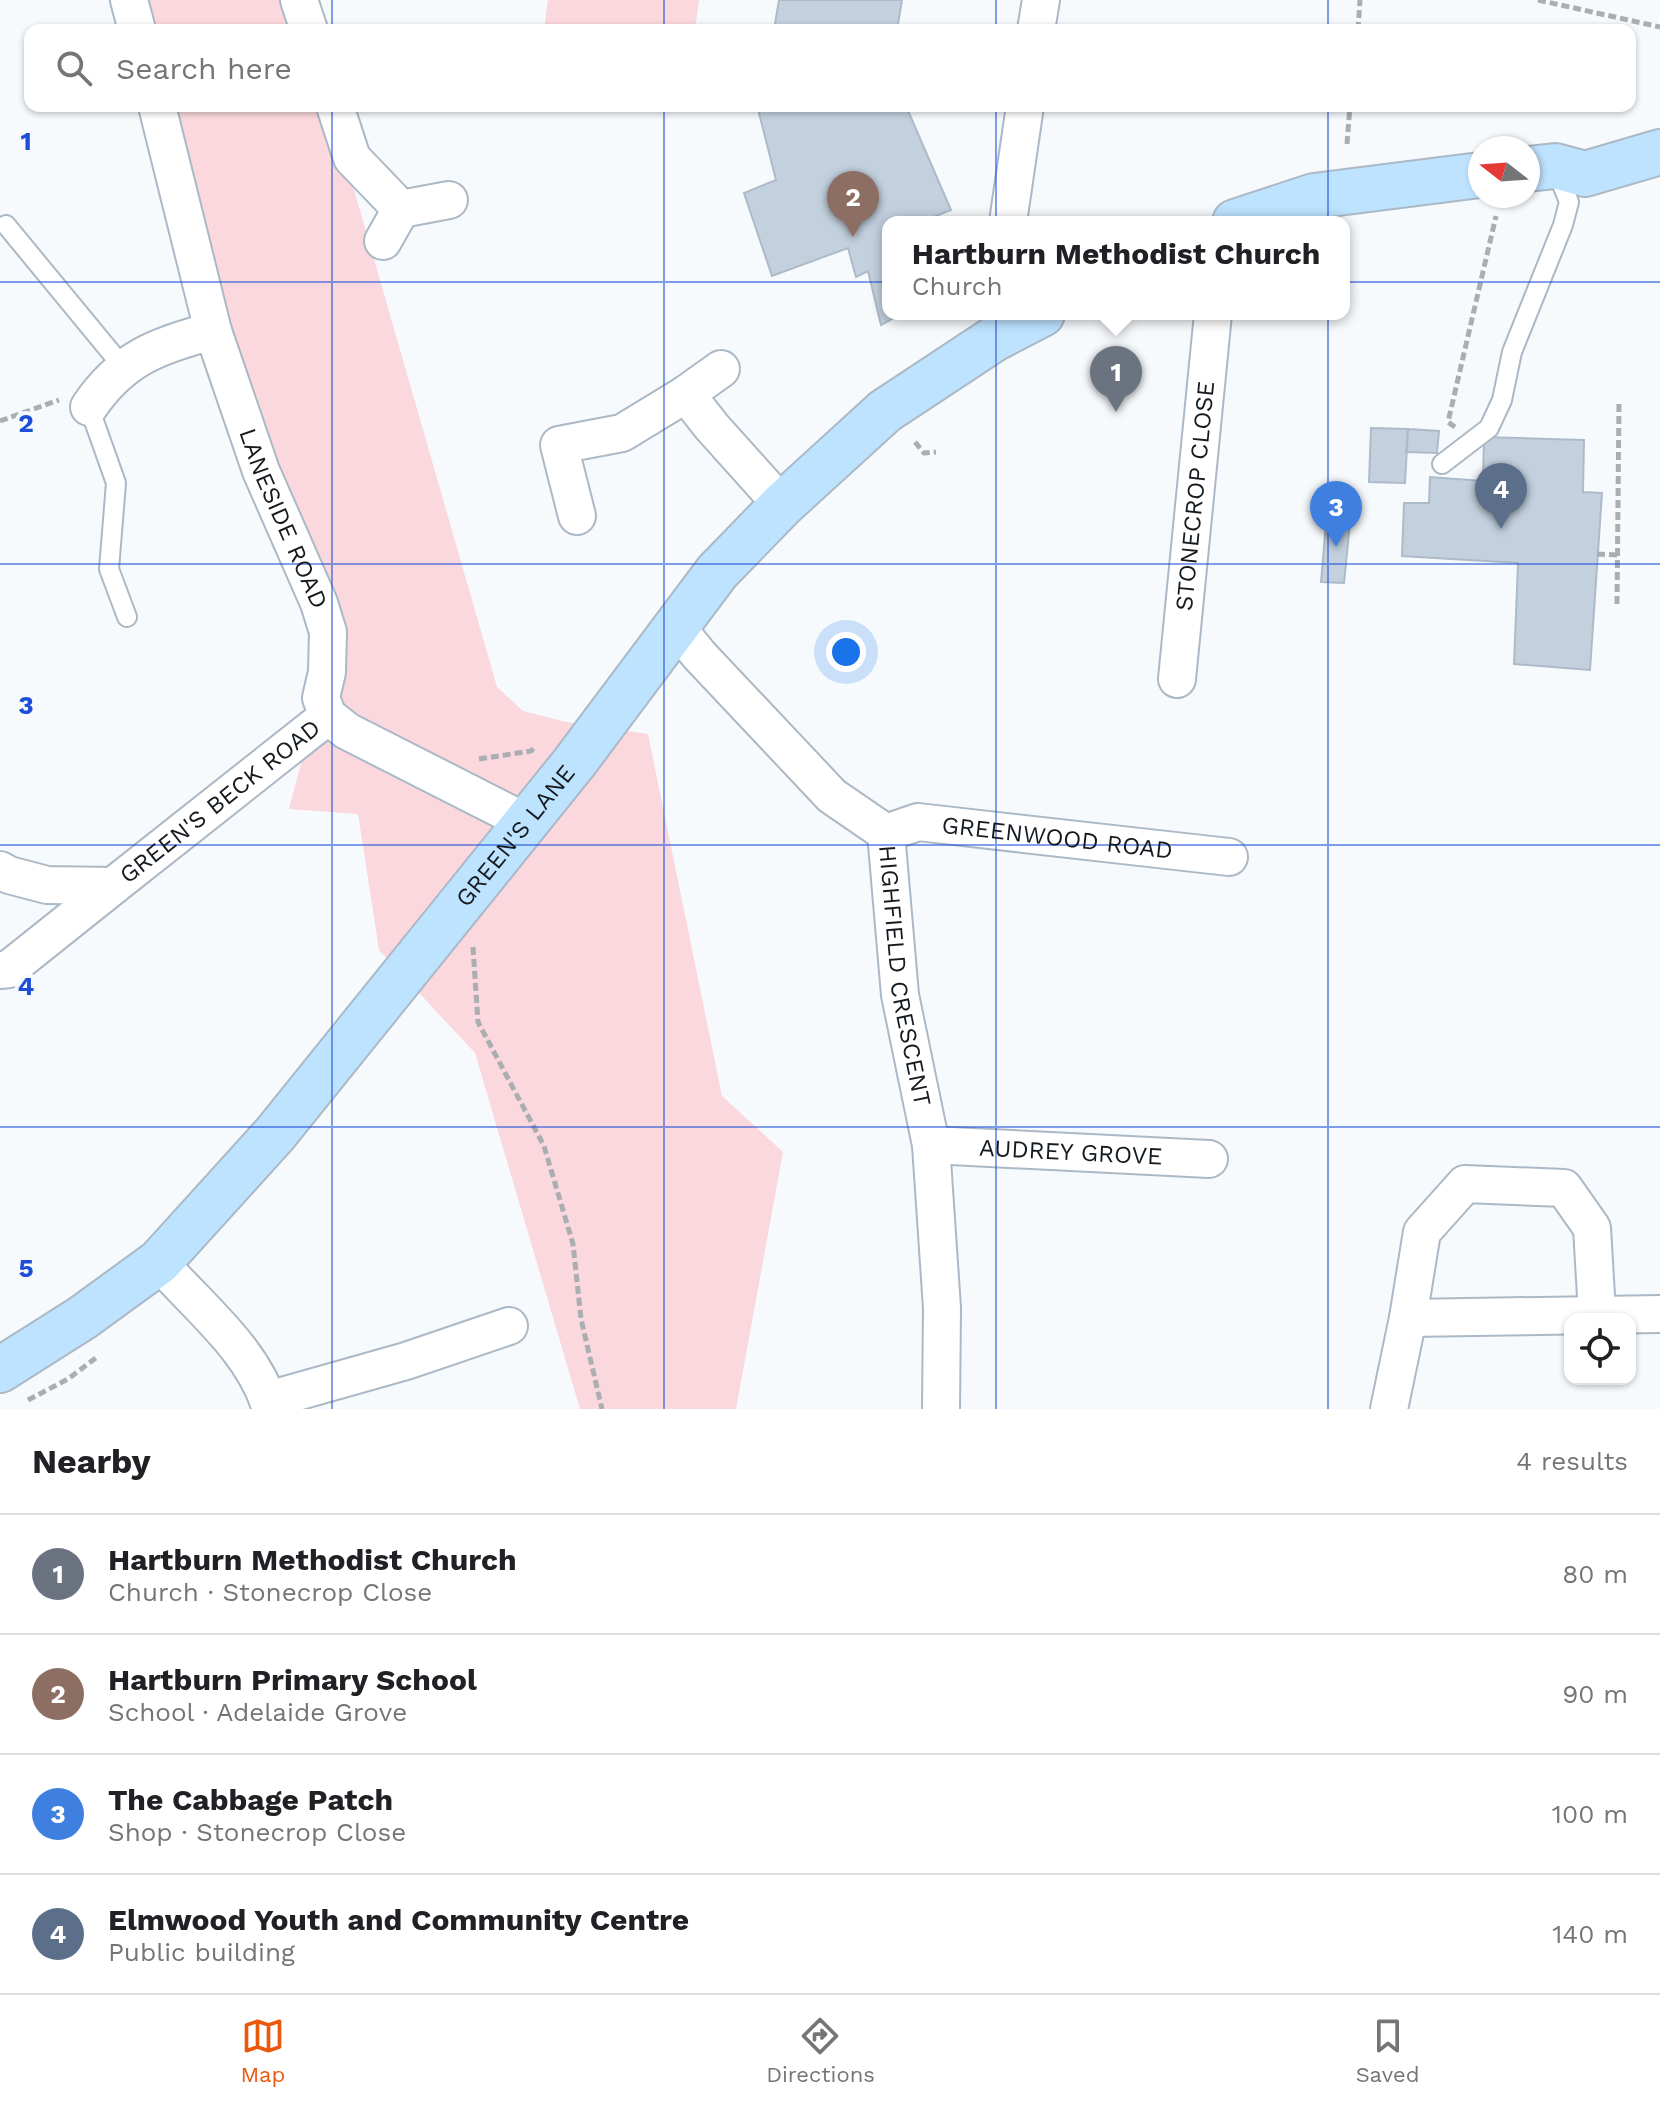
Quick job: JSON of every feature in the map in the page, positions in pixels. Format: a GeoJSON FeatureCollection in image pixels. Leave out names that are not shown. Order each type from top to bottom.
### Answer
{"type":"FeatureCollection","features":[{"type":"Feature","properties":{"kind":"street"},"geometry":{"type":"LineString","coordinates":[[129,0],[135,24]]}},
{"type":"Feature","properties":{"kind":"street"},"geometry":{"type":"LineString","coordinates":[[299,0],[307,24]]}},
{"type":"Feature","properties":{"kind":"street"},"geometry":{"type":"LineString","coordinates":[[1037,24],[1041,0]]}},
{"type":"Feature","properties":{"kind":"street","name":"LANESIDE ROAD"},"geometry":{"type":"LineString","coordinates":[[158,112],[213,331],[261,471],[319,603],[328,632],[327,672],[321,698],[328,716]]}},
{"type":"Feature","properties":{"kind":"street"},"geometry":{"type":"LineString","coordinates":[[337,112],[352,158],[401,209]]}},
{"type":"Feature","properties":{"kind":"street"},"geometry":{"type":"LineString","coordinates":[[1009,216],[1024,112]]}},
{"type":"Feature","properties":{"kind":"street"},"geometry":{"type":"LineString","coordinates":[[1542,168],[1660,121]]}},
{"type":"Feature","properties":{"kind":"street"},"geometry":{"type":"LineString","coordinates":[[1542,168],[1585,174],[1660,152]]}},
{"type":"Feature","properties":{"kind":"street"},"geometry":{"type":"LineString","coordinates":[[1254,216],[1323,194],[1468,176]]}},
{"type":"Feature","properties":{"kind":"street"},"geometry":{"type":"LineString","coordinates":[[401,209],[449,200]]}},
{"type":"Feature","properties":{"kind":"street"},"geometry":{"type":"LineString","coordinates":[[383,241],[401,209]]}},
{"type":"Feature","properties":{"kind":"street","name":"GREEN'S LANE"},"geometry":{"type":"LineString","coordinates":[[0,1370],[82,1318],[159,1262],[275,1134],[574,763],[717,572],[782,505],[885,411],[994,339],[1030,320]]}},
{"type":"Feature","properties":{"kind":"street","name":"STONECROP CLOSE"},"geometry":{"type":"LineString","coordinates":[[1177,679],[1212,320]]}},
{"type":"Feature","properties":{"kind":"street"},"geometry":{"type":"LineString","coordinates":[[106,386],[146,354],[213,331]]}},
{"type":"Feature","properties":{"kind":"street"},"geometry":{"type":"LineString","coordinates":[[577,516],[559,445],[622,433],[721,369]]}},
{"type":"Feature","properties":{"kind":"street"},"geometry":{"type":"LineString","coordinates":[[686,394],[782,505]]}},
{"type":"Feature","properties":{"kind":"street","name":"HIGHFIELD CRESCENT"},"geometry":{"type":"LineString","coordinates":[[677,628],[832,796],[886,833],[900,995],[931,1145],[942,1308],[941,1409]]}},
{"type":"Feature","properties":{"kind":"street"},"geometry":{"type":"LineString","coordinates":[[328,716],[347,731],[526,822]]}},
{"type":"Feature","properties":{"kind":"street","name":"GREEN'S BECK ROAD"},"geometry":{"type":"LineString","coordinates":[[0,970],[9,969],[328,716]]}},
{"type":"Feature","properties":{"kind":"street","name":"GREENWOOD ROAD"},"geometry":{"type":"LineString","coordinates":[[886,833],[918,822],[1229,857]]}},
{"type":"Feature","properties":{"kind":"street","name":"GREEN'S BECK ROAD"},"geometry":{"type":"LineString","coordinates":[[0,870],[47,885],[113,886]]}},
{"type":"Feature","properties":{"kind":"street","name":"AUDREY GROVE"},"geometry":{"type":"LineString","coordinates":[[931,1145],[1209,1159]]}},
{"type":"Feature","properties":{"kind":"street"},"geometry":{"type":"LineString","coordinates":[[1389,1409],[1422,1232],[1465,1184],[1564,1188],[1592,1228],[1597,1313]]}},
{"type":"Feature","properties":{"kind":"street"},"geometry":{"type":"LineString","coordinates":[[159,1262],[229,1336],[254,1372],[269,1404],[509,1326]]}},
{"type":"Feature","properties":{"kind":"street"},"geometry":{"type":"LineString","coordinates":[[1408,1318],[1564,1314]]}},
{"type":"Feature","properties":{"kind":"street"},"geometry":{"type":"LineString","coordinates":[[1636,1314],[1660,1314]]}},
{"type":"Feature","properties":{"kind":"lane"},"geometry":{"type":"LineString","coordinates":[[1442,464],[1489,428],[1502,400],[1512,352],[1563,225],[1569,202],[1542,168]]}},
{"type":"Feature","properties":{"kind":"lane"},"geometry":{"type":"LineString","coordinates":[[6,225],[106,386],[116,483],[109,569],[127,617]]}},
{"type":"Feature","properties":{"kind":"path"},"geometry":{"type":"LineString","coordinates":[[1358,24],[1360,0]]}},
{"type":"Feature","properties":{"kind":"path"},"geometry":{"type":"LineString","coordinates":[[1538,0],[1660,27]]}},
{"type":"Feature","properties":{"kind":"path"},"geometry":{"type":"LineString","coordinates":[[1347,144],[1350,112]]}},
{"type":"Feature","properties":{"kind":"path"},"geometry":{"type":"LineString","coordinates":[[1474,440],[1448,422],[1496,216]]}},
{"type":"Feature","properties":{"kind":"path"},"geometry":{"type":"LineString","coordinates":[[2,422],[106,386]]}},
{"type":"Feature","properties":{"kind":"path"},"geometry":{"type":"LineString","coordinates":[[1617,604],[1619,400]]}},
{"type":"Feature","properties":{"kind":"path"},"geometry":{"type":"LineString","coordinates":[[915,442],[924,453],[936,452]]}},
{"type":"Feature","properties":{"kind":"path"},"geometry":{"type":"LineString","coordinates":[[1597,554],[1617,555]]}},
{"type":"Feature","properties":{"kind":"path"},"geometry":{"type":"LineString","coordinates":[[476,760],[531,751],[542,739],[574,763]]}},
{"type":"Feature","properties":{"kind":"path"},"geometry":{"type":"LineString","coordinates":[[473,942],[478,1022],[544,1146],[573,1244],[581,1319],[602,1409]]}},
{"type":"Feature","properties":{"kind":"shaded area"},"geometry":{"type":"Polygon","coordinates":[[[132,0],[300,0],[306,24],[138,24],[132,0]]]}},
{"type":"Feature","properties":{"kind":"shaded area"},"geometry":{"type":"Polygon","coordinates":[[[548,0],[699,0],[696,24],[545,24],[548,0]]]}},
{"type":"Feature","properties":{"kind":"shaded area"},"geometry":{"type":"Polygon","coordinates":[[[161,112],[332,112],[497,687],[523,711],[566,722],[648,734],[722,1096],[783,1152],[736,1409],[580,1409],[475,1053],[379,950],[358,814],[289,809],[327,664],[161,112]]]}},
{"type":"Feature","properties":{"kind":"building"},"geometry":{"type":"Polygon","coordinates":[[[779,0],[902,0],[898,24],[775,24],[779,0]]]}},
{"type":"Feature","properties":{"kind":"building"},"geometry":{"type":"Polygon","coordinates":[[[909,112],[951,210],[936,216],[882,216],[882,320],[890,320],[881,325],[868,271],[856,277],[848,248],[772,276],[744,193],[776,180],[759,113],[909,112]]]}},
{"type":"Feature","properties":{"kind":"building"},"geometry":{"type":"Polygon","coordinates":[[[1371,428],[1408,429],[1405,483],[1369,482],[1371,428]]]}},
{"type":"Feature","properties":{"kind":"building"},"geometry":{"type":"Polygon","coordinates":[[[1408,429],[1439,431],[1437,453],[1406,452],[1408,429]]]}},
{"type":"Feature","properties":{"kind":"building"},"geometry":{"type":"Polygon","coordinates":[[[1484,437],[1584,440],[1583,492],[1602,493],[1590,670],[1514,664],[1518,563],[1402,556],[1404,503],[1429,503],[1430,477],[1483,481],[1484,437]]]}},
{"type":"Feature","properties":{"kind":"building"},"geometry":{"type":"Polygon","coordinates":[[[1327,511],[1351,513],[1344,583],[1321,582],[1327,511]]]}},
{"type":"Feature","properties":{"kind":"place","name":"Hartburn Primary School"},"geometry":{"type":"Point","coordinates":[853,237]}},
{"type":"Feature","properties":{"kind":"place","name":"Hartburn Methodist Church"},"geometry":{"type":"Point","coordinates":[1116,412]}},
{"type":"Feature","properties":{"kind":"place","name":"Elmwood Youth and Community Centre"},"geometry":{"type":"Point","coordinates":[1501,529]}},
{"type":"Feature","properties":{"kind":"place","name":"The Cabbage Patch"},"geometry":{"type":"Point","coordinates":[1336,547]}}]}
